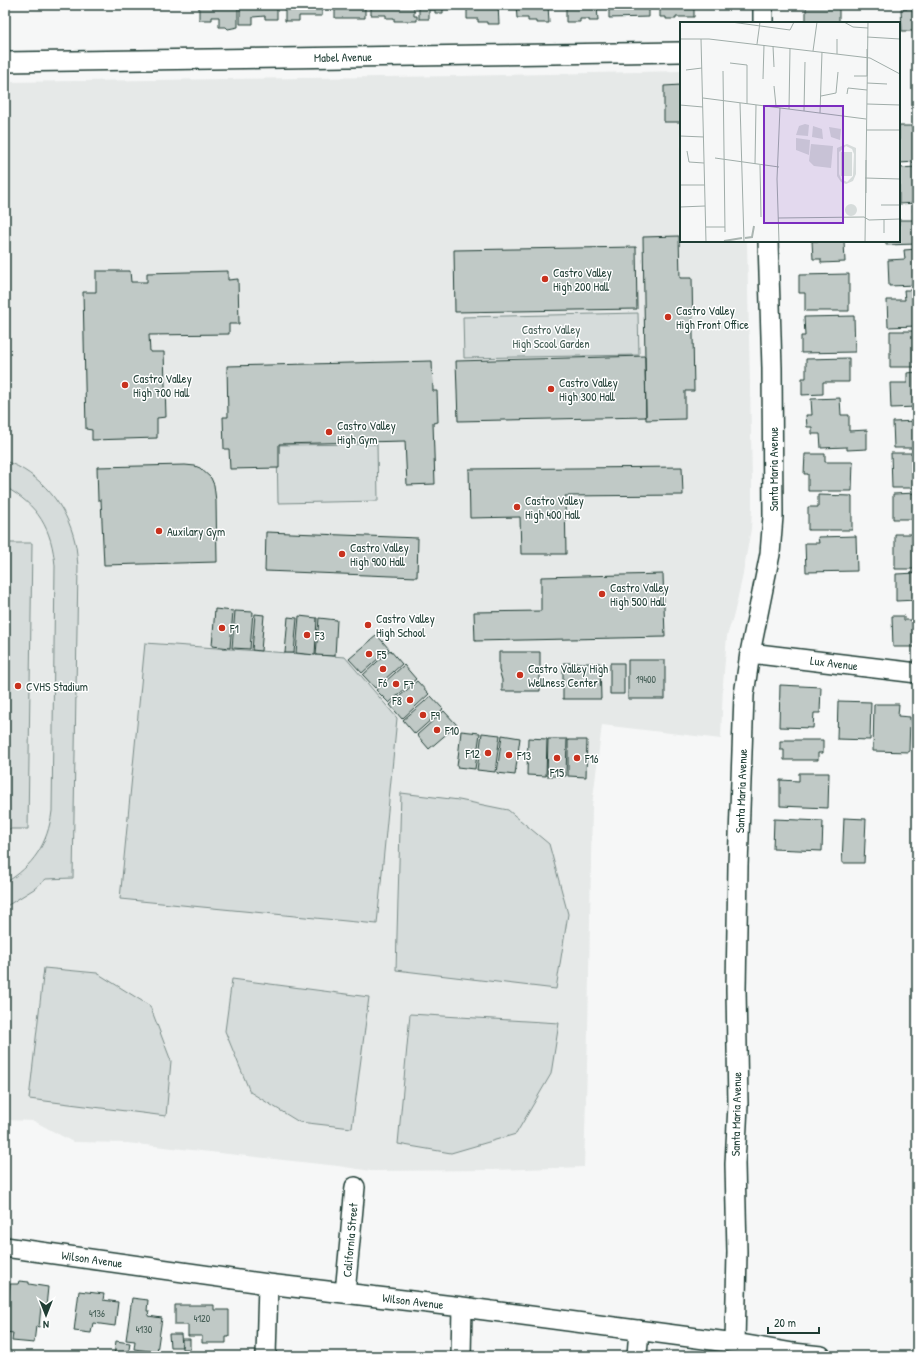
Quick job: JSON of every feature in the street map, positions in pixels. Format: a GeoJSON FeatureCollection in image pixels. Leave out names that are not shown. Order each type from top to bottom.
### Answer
{"type":"FeatureCollection","features":[{"type":"Feature","properties":{"kind":"street"},"geometry":{"type":"LineString","coordinates":[[763,5],[763,22]]}},
{"type":"Feature","properties":{"kind":"street","name":"Mabel Avenue"},"geometry":{"type":"LineString","coordinates":[[5,62],[680,52]]}},
{"type":"Feature","properties":{"kind":"street","name":"Santa Maria Avenue"},"geometry":{"type":"LineString","coordinates":[[735,1343],[737,1260],[735,1164],[738,1105],[736,989],[738,866],[744,695],[750,653],[770,554],[774,516],[772,361],[768,242]]}},
{"type":"Feature","properties":{"kind":"street","name":"Lux Avenue"},"geometry":{"type":"LineString","coordinates":[[750,653],[917,673]]}},
{"type":"Feature","properties":{"kind":"street","name":"California Street"},"geometry":{"type":"LineString","coordinates":[[345,1293],[354,1187]]}},
{"type":"Feature","properties":{"kind":"street","name":"Wilson Avenue"},"geometry":{"type":"LineString","coordinates":[[5,1247],[268,1284],[462,1307],[735,1343],[792,1354],[821,1356]]}},
{"type":"Feature","properties":{"kind":"street"},"geometry":{"type":"LineString","coordinates":[[266,1356],[268,1284]]}},
{"type":"Feature","properties":{"kind":"street"},"geometry":{"type":"LineString","coordinates":[[461,1356],[462,1307]]}},
{"type":"Feature","properties":{"kind":"street"},"geometry":{"type":"LineString","coordinates":[[637,1356],[639,1330]]}},
{"type":"Feature","properties":{"kind":"shaded area","name":"Castro Valley High School"},"geometry":{"type":"Polygon","coordinates":[[[680,71],[680,242],[747,242],[752,480],[751,529],[742,579],[727,636],[723,684],[721,739],[602,725],[592,806],[584,1167],[492,1170],[371,1171],[338,1166],[127,1143],[73,1142],[34,1121],[5,1120],[5,82],[460,76],[680,71]]]}},
{"type":"Feature","properties":{"kind":"green space","name":"Castro Valley High Scool Garden"},"geometry":{"type":"Polygon","coordinates":[[[638,313],[639,355],[464,358],[463,317],[638,313]]]}},
{"type":"Feature","properties":{"kind":"green space"},"geometry":{"type":"Polygon","coordinates":[[[377,444],[378,501],[278,503],[277,445],[377,444]]]}},
{"type":"Feature","properties":{"kind":"green space"},"geometry":{"type":"Polygon","coordinates":[[[5,461],[18,466],[30,474],[50,492],[59,504],[66,516],[76,545],[78,566],[73,878],[46,879],[34,889],[5,907],[5,883],[24,869],[38,853],[47,834],[52,811],[55,566],[51,541],[47,529],[41,519],[35,510],[26,502],[5,487],[5,461]]]}},
{"type":"Feature","properties":{"kind":"green space","name":"CVHS Stadium"},"geometry":{"type":"Polygon","coordinates":[[[5,543],[32,543],[28,829],[5,829],[5,543]]]}},
{"type":"Feature","properties":{"kind":"green space"},"geometry":{"type":"Polygon","coordinates":[[[145,643],[345,657],[397,718],[377,924],[120,899],[145,643]]]}},
{"type":"Feature","properties":{"kind":"green space"},"geometry":{"type":"Polygon","coordinates":[[[401,793],[459,800],[508,810],[549,844],[568,914],[556,989],[396,970],[401,793]]]}},
{"type":"Feature","properties":{"kind":"green space"},"geometry":{"type":"Polygon","coordinates":[[[44,968],[97,973],[150,1006],[171,1061],[166,1116],[29,1099],[44,968]]]}},
{"type":"Feature","properties":{"kind":"green space"},"geometry":{"type":"Polygon","coordinates":[[[232,979],[369,997],[352,1128],[299,1122],[250,1092],[225,1031],[232,979]]]}},
{"type":"Feature","properties":{"kind":"green space"},"geometry":{"type":"Polygon","coordinates":[[[410,1014],[559,1023],[551,1074],[516,1134],[451,1153],[398,1144],[410,1014]]]}},
{"type":"Feature","properties":{"kind":"building"},"geometry":{"type":"Polygon","coordinates":[[[199,5],[238,5],[238,27],[228,29],[226,27],[219,27],[219,17],[212,17],[212,20],[199,20],[199,5]]]}},
{"type":"Feature","properties":{"kind":"building"},"geometry":{"type":"Polygon","coordinates":[[[240,5],[277,5],[277,19],[265,19],[265,16],[253,17],[253,24],[240,24],[240,5]]]}},
{"type":"Feature","properties":{"kind":"building"},"geometry":{"type":"Polygon","coordinates":[[[285,5],[322,5],[322,16],[299,16],[299,21],[285,21],[285,5]]]}},
{"type":"Feature","properties":{"kind":"building"},"geometry":{"type":"Polygon","coordinates":[[[335,5],[365,5],[365,18],[335,18],[335,5]]]}},
{"type":"Feature","properties":{"kind":"building"},"geometry":{"type":"Polygon","coordinates":[[[371,5],[414,5],[414,16],[417,16],[417,21],[394,21],[394,18],[386,18],[386,15],[371,15],[371,5]]]}},
{"type":"Feature","properties":{"kind":"building"},"geometry":{"type":"Polygon","coordinates":[[[419,5],[451,5],[451,9],[443,9],[443,13],[435,13],[435,10],[429,10],[429,19],[419,19],[419,5]]]}},
{"type":"Feature","properties":{"kind":"building"},"geometry":{"type":"Polygon","coordinates":[[[467,5],[498,5],[499,24],[487,24],[487,22],[478,22],[478,19],[467,19],[467,5]]]}},
{"type":"Feature","properties":{"kind":"building"},"geometry":{"type":"Polygon","coordinates":[[[516,5],[548,5],[549,23],[536,23],[536,21],[528,21],[528,18],[517,18],[516,5]]]}},
{"type":"Feature","properties":{"kind":"building"},"geometry":{"type":"Polygon","coordinates":[[[566,5],[597,5],[598,21],[580,19],[580,22],[566,22],[566,5]]]}},
{"type":"Feature","properties":{"kind":"building"},"geometry":{"type":"Polygon","coordinates":[[[609,5],[649,5],[649,17],[609,18],[609,5]]]}},
{"type":"Feature","properties":{"kind":"building"},"geometry":{"type":"Polygon","coordinates":[[[660,5],[694,5],[694,17],[676,17],[676,19],[666,19],[666,17],[660,17],[660,5]]]}},
{"type":"Feature","properties":{"kind":"building"},"geometry":{"type":"Polygon","coordinates":[[[806,5],[839,5],[839,22],[806,22],[806,5]]]}},
{"type":"Feature","properties":{"kind":"building"},"geometry":{"type":"Polygon","coordinates":[[[906,5],[917,5],[917,31],[902,31],[901,9],[907,9],[906,5]]]}},
{"type":"Feature","properties":{"kind":"building"},"geometry":{"type":"Polygon","coordinates":[[[680,85],[680,122],[664,122],[664,86],[680,85]]]}},
{"type":"Feature","properties":{"kind":"building"},"geometry":{"type":"Polygon","coordinates":[[[900,126],[917,126],[917,162],[900,163],[900,126]]]}},
{"type":"Feature","properties":{"kind":"building"},"geometry":{"type":"Polygon","coordinates":[[[917,167],[917,203],[900,204],[900,168],[917,167]]]}},
{"type":"Feature","properties":{"kind":"building"},"geometry":{"type":"Polygon","coordinates":[[[913,209],[917,209],[917,244],[886,245],[886,242],[900,242],[900,220],[914,220],[913,209]]]}},
{"type":"Feature","properties":{"kind":"building","name":"Castro Valley High Front Office"},"geometry":{"type":"Polygon","coordinates":[[[679,236],[680,278],[692,278],[694,391],[685,391],[685,419],[646,420],[643,237],[679,236]]]}},
{"type":"Feature","properties":{"kind":"building"},"geometry":{"type":"Polygon","coordinates":[[[812,242],[844,242],[845,262],[821,263],[821,259],[813,259],[812,242]]]}},
{"type":"Feature","properties":{"kind":"building","name":"Castro Valley High 200 Hall"},"geometry":{"type":"Polygon","coordinates":[[[636,247],[637,309],[455,312],[454,250],[636,247]]]}},
{"type":"Feature","properties":{"kind":"building"},"geometry":{"type":"Polygon","coordinates":[[[917,249],[917,285],[889,286],[888,260],[905,259],[904,250],[917,249]]]}},
{"type":"Feature","properties":{"kind":"building","name":"Castro Valley High 700 Hall"},"geometry":{"type":"Polygon","coordinates":[[[96,271],[130,271],[131,282],[147,282],[147,273],[228,271],[228,280],[238,279],[239,324],[229,324],[229,334],[149,335],[150,352],[164,352],[166,417],[157,418],[157,438],[92,440],[92,430],[86,429],[83,292],[96,292],[96,271]]]}},
{"type":"Feature","properties":{"kind":"building"},"geometry":{"type":"Polygon","coordinates":[[[849,274],[849,311],[805,311],[805,293],[799,293],[799,275],[849,274]]]}},
{"type":"Feature","properties":{"kind":"building"},"geometry":{"type":"Polygon","coordinates":[[[904,290],[917,290],[917,326],[888,327],[887,300],[905,300],[904,290]]]}},
{"type":"Feature","properties":{"kind":"building"},"geometry":{"type":"Polygon","coordinates":[[[854,316],[855,352],[801,353],[801,336],[805,336],[804,317],[854,316]]]}},
{"type":"Feature","properties":{"kind":"building"},"geometry":{"type":"Polygon","coordinates":[[[890,331],[917,331],[917,367],[890,367],[890,331]]]}},
{"type":"Feature","properties":{"kind":"building","name":"Castro Valley High 300 Hall"},"geometry":{"type":"Polygon","coordinates":[[[645,356],[646,417],[458,421],[456,361],[645,356]]]}},
{"type":"Feature","properties":{"kind":"building"},"geometry":{"type":"Polygon","coordinates":[[[849,358],[849,382],[823,382],[823,394],[802,395],[802,378],[806,378],[806,359],[849,358]]]}},
{"type":"Feature","properties":{"kind":"building","name":"Castro Valley High Gym"},"geometry":{"type":"Polygon","coordinates":[[[432,361],[433,391],[437,391],[438,422],[433,423],[435,484],[407,485],[405,441],[279,444],[279,468],[230,469],[229,449],[224,449],[223,417],[228,417],[227,366],[432,361]]]}},
{"type":"Feature","properties":{"kind":"building"},"geometry":{"type":"Polygon","coordinates":[[[917,372],[917,407],[891,408],[890,383],[907,383],[907,373],[917,372]]]}},
{"type":"Feature","properties":{"kind":"building"},"geometry":{"type":"Polygon","coordinates":[[[840,398],[841,415],[849,415],[849,431],[867,430],[867,449],[847,450],[847,447],[821,448],[820,434],[812,434],[812,427],[807,427],[806,415],[812,415],[811,399],[840,398]]]}},
{"type":"Feature","properties":{"kind":"building"},"geometry":{"type":"Polygon","coordinates":[[[917,421],[917,448],[894,448],[893,422],[917,421]]]}},
{"type":"Feature","properties":{"kind":"building"},"geometry":{"type":"Polygon","coordinates":[[[891,453],[917,453],[917,488],[892,488],[891,453]]]}},
{"type":"Feature","properties":{"kind":"building"},"geometry":{"type":"Polygon","coordinates":[[[805,454],[825,454],[825,462],[853,462],[852,491],[808,491],[808,474],[804,474],[805,454]]]}},
{"type":"Feature","properties":{"kind":"building","name":"Auxilary Gym"},"geometry":{"type":"Polygon","coordinates":[[[185,465],[200,468],[211,478],[214,485],[216,501],[217,562],[104,565],[101,500],[98,500],[97,467],[185,465]]]}},
{"type":"Feature","properties":{"kind":"building","name":"Castro Valley High 400 Hall"},"geometry":{"type":"Polygon","coordinates":[[[682,467],[683,495],[565,496],[566,554],[521,554],[520,517],[470,518],[469,469],[682,467]]]}},
{"type":"Feature","properties":{"kind":"building"},"geometry":{"type":"Polygon","coordinates":[[[917,493],[917,519],[893,519],[893,494],[917,493]]]}},
{"type":"Feature","properties":{"kind":"building"},"geometry":{"type":"Polygon","coordinates":[[[818,495],[852,496],[852,530],[808,530],[808,507],[818,507],[818,495]]]}},
{"type":"Feature","properties":{"kind":"building","name":"Castro Valley High 900 Hall"},"geometry":{"type":"Polygon","coordinates":[[[266,532],[418,538],[417,577],[265,571],[266,532]]]}},
{"type":"Feature","properties":{"kind":"building"},"geometry":{"type":"Polygon","coordinates":[[[895,534],[917,534],[917,569],[895,569],[895,534]]]}},
{"type":"Feature","properties":{"kind":"building"},"geometry":{"type":"Polygon","coordinates":[[[856,536],[857,571],[806,572],[805,543],[819,543],[818,537],[856,536]]]}},
{"type":"Feature","properties":{"kind":"building"},"geometry":{"type":"Polygon","coordinates":[[[917,573],[917,600],[896,601],[896,574],[917,573]]]}},
{"type":"Feature","properties":{"kind":"building","name":"Castro Valley High 500 Hall"},"geometry":{"type":"Polygon","coordinates":[[[663,574],[665,637],[475,641],[474,612],[541,611],[541,577],[663,574]]]}},
{"type":"Feature","properties":{"kind":"building","name":"F1"},"geometry":{"type":"Polygon","coordinates":[[[215,609],[233,611],[230,648],[212,646],[215,609]]]}},
{"type":"Feature","properties":{"kind":"building"},"geometry":{"type":"Polygon","coordinates":[[[235,611],[253,612],[250,649],[232,648],[235,611]]]}},
{"type":"Feature","properties":{"kind":"building"},"geometry":{"type":"Polygon","coordinates":[[[255,614],[264,615],[261,651],[252,650],[255,614]]]}},
{"type":"Feature","properties":{"kind":"building","name":"F3"},"geometry":{"type":"Polygon","coordinates":[[[299,616],[317,618],[315,655],[296,653],[299,616]]]}},
{"type":"Feature","properties":{"kind":"building"},"geometry":{"type":"Polygon","coordinates":[[[892,616],[904,616],[904,620],[917,620],[917,647],[893,647],[892,616]]]}},
{"type":"Feature","properties":{"kind":"building"},"geometry":{"type":"Polygon","coordinates":[[[288,617],[297,618],[294,653],[285,653],[288,617]]]}},
{"type":"Feature","properties":{"kind":"building"},"geometry":{"type":"Polygon","coordinates":[[[319,618],[337,620],[335,656],[316,655],[319,618]]]}},
{"type":"Feature","properties":{"kind":"building","name":"F5"},"geometry":{"type":"Polygon","coordinates":[[[377,635],[389,649],[362,673],[349,659],[377,635]]]}},
{"type":"Feature","properties":{"kind":"building","name":"F6"},"geometry":{"type":"Polygon","coordinates":[[[390,650],[402,664],[375,688],[363,675],[390,650]]]}},
{"type":"Feature","properties":{"kind":"building","name":"Castro Valley High Wellness Center"},"geometry":{"type":"Polygon","coordinates":[[[499,652],[540,652],[540,691],[502,691],[502,680],[499,670],[499,652]]]}},
{"type":"Feature","properties":{"kind":"building"},"geometry":{"type":"Polygon","coordinates":[[[628,660],[665,660],[665,699],[628,699],[628,660]]]}},
{"type":"Feature","properties":{"kind":"building"},"geometry":{"type":"Polygon","coordinates":[[[563,663],[600,663],[601,699],[563,699],[563,663]]]}},
{"type":"Feature","properties":{"kind":"building"},"geometry":{"type":"Polygon","coordinates":[[[610,663],[624,663],[624,694],[610,694],[610,663]]]}},
{"type":"Feature","properties":{"kind":"building","name":"F7"},"geometry":{"type":"Polygon","coordinates":[[[404,665],[416,679],[389,703],[376,690],[404,665]]]}},
{"type":"Feature","properties":{"kind":"building","name":"F8"},"geometry":{"type":"Polygon","coordinates":[[[417,681],[429,694],[402,719],[390,705],[417,681]]]}},
{"type":"Feature","properties":{"kind":"building"},"geometry":{"type":"Polygon","coordinates":[[[780,685],[821,687],[820,713],[814,713],[813,728],[779,727],[780,685]]]}},
{"type":"Feature","properties":{"kind":"building","name":"F9"},"geometry":{"type":"Polygon","coordinates":[[[431,696],[443,709],[415,734],[403,720],[431,696]]]}},
{"type":"Feature","properties":{"kind":"building"},"geometry":{"type":"Polygon","coordinates":[[[838,701],[871,702],[870,740],[837,739],[838,701]]]}},
{"type":"Feature","properties":{"kind":"building"},"geometry":{"type":"Polygon","coordinates":[[[874,704],[899,704],[898,716],[910,717],[909,752],[873,751],[874,704]]]}},
{"type":"Feature","properties":{"kind":"building","name":"F10"},"geometry":{"type":"Polygon","coordinates":[[[444,711],[457,725],[429,749],[417,735],[444,711]]]}},
{"type":"Feature","properties":{"kind":"building"},"geometry":{"type":"Polygon","coordinates":[[[461,731],[480,733],[475,769],[457,767],[461,731]]]}},
{"type":"Feature","properties":{"kind":"building","name":"F12"},"geometry":{"type":"Polygon","coordinates":[[[482,733],[500,735],[495,772],[477,770],[482,733]]]}},
{"type":"Feature","properties":{"kind":"building","name":"F13"},"geometry":{"type":"Polygon","coordinates":[[[502,735],[520,738],[515,775],[497,773],[502,735]]]}},
{"type":"Feature","properties":{"kind":"building"},"geometry":{"type":"Polygon","coordinates":[[[528,738],[547,739],[546,776],[527,775],[528,738]]]}},
{"type":"Feature","properties":{"kind":"building","name":"F15"},"geometry":{"type":"Polygon","coordinates":[[[548,739],[567,739],[566,776],[547,776],[548,739]]]}},
{"type":"Feature","properties":{"kind":"building","name":"F16"},"geometry":{"type":"Polygon","coordinates":[[[568,740],[587,740],[586,777],[568,776],[568,740]]]}},
{"type":"Feature","properties":{"kind":"building"},"geometry":{"type":"Polygon","coordinates":[[[823,740],[823,753],[818,753],[818,760],[784,760],[784,750],[780,750],[780,741],[823,740]]]}},
{"type":"Feature","properties":{"kind":"building"},"geometry":{"type":"Polygon","coordinates":[[[799,773],[829,773],[828,808],[780,806],[780,780],[799,781],[799,773]]]}},
{"type":"Feature","properties":{"kind":"building"},"geometry":{"type":"Polygon","coordinates":[[[844,818],[866,819],[864,863],[842,863],[844,818]]]}},
{"type":"Feature","properties":{"kind":"building"},"geometry":{"type":"Polygon","coordinates":[[[774,819],[823,821],[822,851],[773,849],[774,819]]]}},
{"type":"Feature","properties":{"kind":"building"},"geometry":{"type":"Polygon","coordinates":[[[19,1281],[48,1287],[46,1307],[41,1307],[39,1327],[36,1326],[34,1343],[12,1341],[13,1333],[5,1332],[10,1284],[18,1284],[19,1281]]]}},
{"type":"Feature","properties":{"kind":"building"},"geometry":{"type":"Polygon","coordinates":[[[79,1291],[104,1294],[103,1300],[118,1302],[115,1326],[93,1323],[91,1333],[74,1331],[79,1291]]]}},
{"type":"Feature","properties":{"kind":"building"},"geometry":{"type":"Polygon","coordinates":[[[132,1298],[148,1300],[148,1316],[162,1318],[157,1352],[134,1349],[135,1341],[126,1340],[132,1298]]]}},
{"type":"Feature","properties":{"kind":"building"},"geometry":{"type":"Polygon","coordinates":[[[175,1305],[214,1305],[214,1310],[229,1310],[229,1337],[226,1337],[226,1343],[202,1343],[202,1336],[188,1336],[188,1325],[175,1325],[175,1305]]]}},
{"type":"Feature","properties":{"kind":"building"},"geometry":{"type":"Polygon","coordinates":[[[169,1334],[181,1334],[182,1347],[170,1347],[169,1334]]]}},
{"type":"Feature","properties":{"kind":"building"},"geometry":{"type":"Polygon","coordinates":[[[182,1339],[190,1339],[190,1349],[182,1349],[182,1339]]]}},
{"type":"Feature","properties":{"kind":"building"},"geometry":{"type":"Polygon","coordinates":[[[116,1341],[130,1343],[128,1356],[114,1356],[116,1341]]]}},
{"type":"Feature","properties":{"kind":"place","name":"Castro Valley High 200 Hall"},"geometry":{"type":"Point","coordinates":[545,279]}},
{"type":"Feature","properties":{"kind":"place","name":"Castro Valley High Front Office"},"geometry":{"type":"Point","coordinates":[668,317]}},
{"type":"Feature","properties":{"kind":"place","name":"Castro Valley High 700 Hall"},"geometry":{"type":"Point","coordinates":[125,385]}},
{"type":"Feature","properties":{"kind":"place","name":"Castro Valley High 300 Hall"},"geometry":{"type":"Point","coordinates":[551,389]}},
{"type":"Feature","properties":{"kind":"place","name":"Castro Valley High Gym"},"geometry":{"type":"Point","coordinates":[329,432]}},
{"type":"Feature","properties":{"kind":"place","name":"Castro Valley High 400 Hall"},"geometry":{"type":"Point","coordinates":[517,507]}},
{"type":"Feature","properties":{"kind":"place","name":"Auxilary Gym"},"geometry":{"type":"Point","coordinates":[159,531]}},
{"type":"Feature","properties":{"kind":"place","name":"Castro Valley High 900 Hall"},"geometry":{"type":"Point","coordinates":[342,554]}},
{"type":"Feature","properties":{"kind":"place","name":"Castro Valley High 500 Hall"},"geometry":{"type":"Point","coordinates":[602,594]}},
{"type":"Feature","properties":{"kind":"place","name":"Castro Valley High School"},"geometry":{"type":"Point","coordinates":[368,625]}},
{"type":"Feature","properties":{"kind":"place","name":"F1"},"geometry":{"type":"Point","coordinates":[222,628]}},
{"type":"Feature","properties":{"kind":"place","name":"F3"},"geometry":{"type":"Point","coordinates":[307,635]}},
{"type":"Feature","properties":{"kind":"place","name":"F5"},"geometry":{"type":"Point","coordinates":[369,654]}},
{"type":"Feature","properties":{"kind":"place","name":"F6"},"geometry":{"type":"Point","coordinates":[383,669]}},
{"type":"Feature","properties":{"kind":"place","name":"Castro Valley High Wellness Center"},"geometry":{"type":"Point","coordinates":[520,675]}},
{"type":"Feature","properties":{"kind":"place","name":"F7"},"geometry":{"type":"Point","coordinates":[396,684]}},
{"type":"Feature","properties":{"kind":"place","name":"CVHS Stadium"},"geometry":{"type":"Point","coordinates":[18,686]}},
{"type":"Feature","properties":{"kind":"place","name":"F8"},"geometry":{"type":"Point","coordinates":[410,700]}},
{"type":"Feature","properties":{"kind":"place","name":"F9"},"geometry":{"type":"Point","coordinates":[423,715]}},
{"type":"Feature","properties":{"kind":"place","name":"F10"},"geometry":{"type":"Point","coordinates":[437,730]}},
{"type":"Feature","properties":{"kind":"place","name":"F12"},"geometry":{"type":"Point","coordinates":[488,753]}},
{"type":"Feature","properties":{"kind":"place","name":"F13"},"geometry":{"type":"Point","coordinates":[509,755]}},
{"type":"Feature","properties":{"kind":"place","name":"F15"},"geometry":{"type":"Point","coordinates":[557,758]}},
{"type":"Feature","properties":{"kind":"place","name":"F16"},"geometry":{"type":"Point","coordinates":[577,758]}}]}
